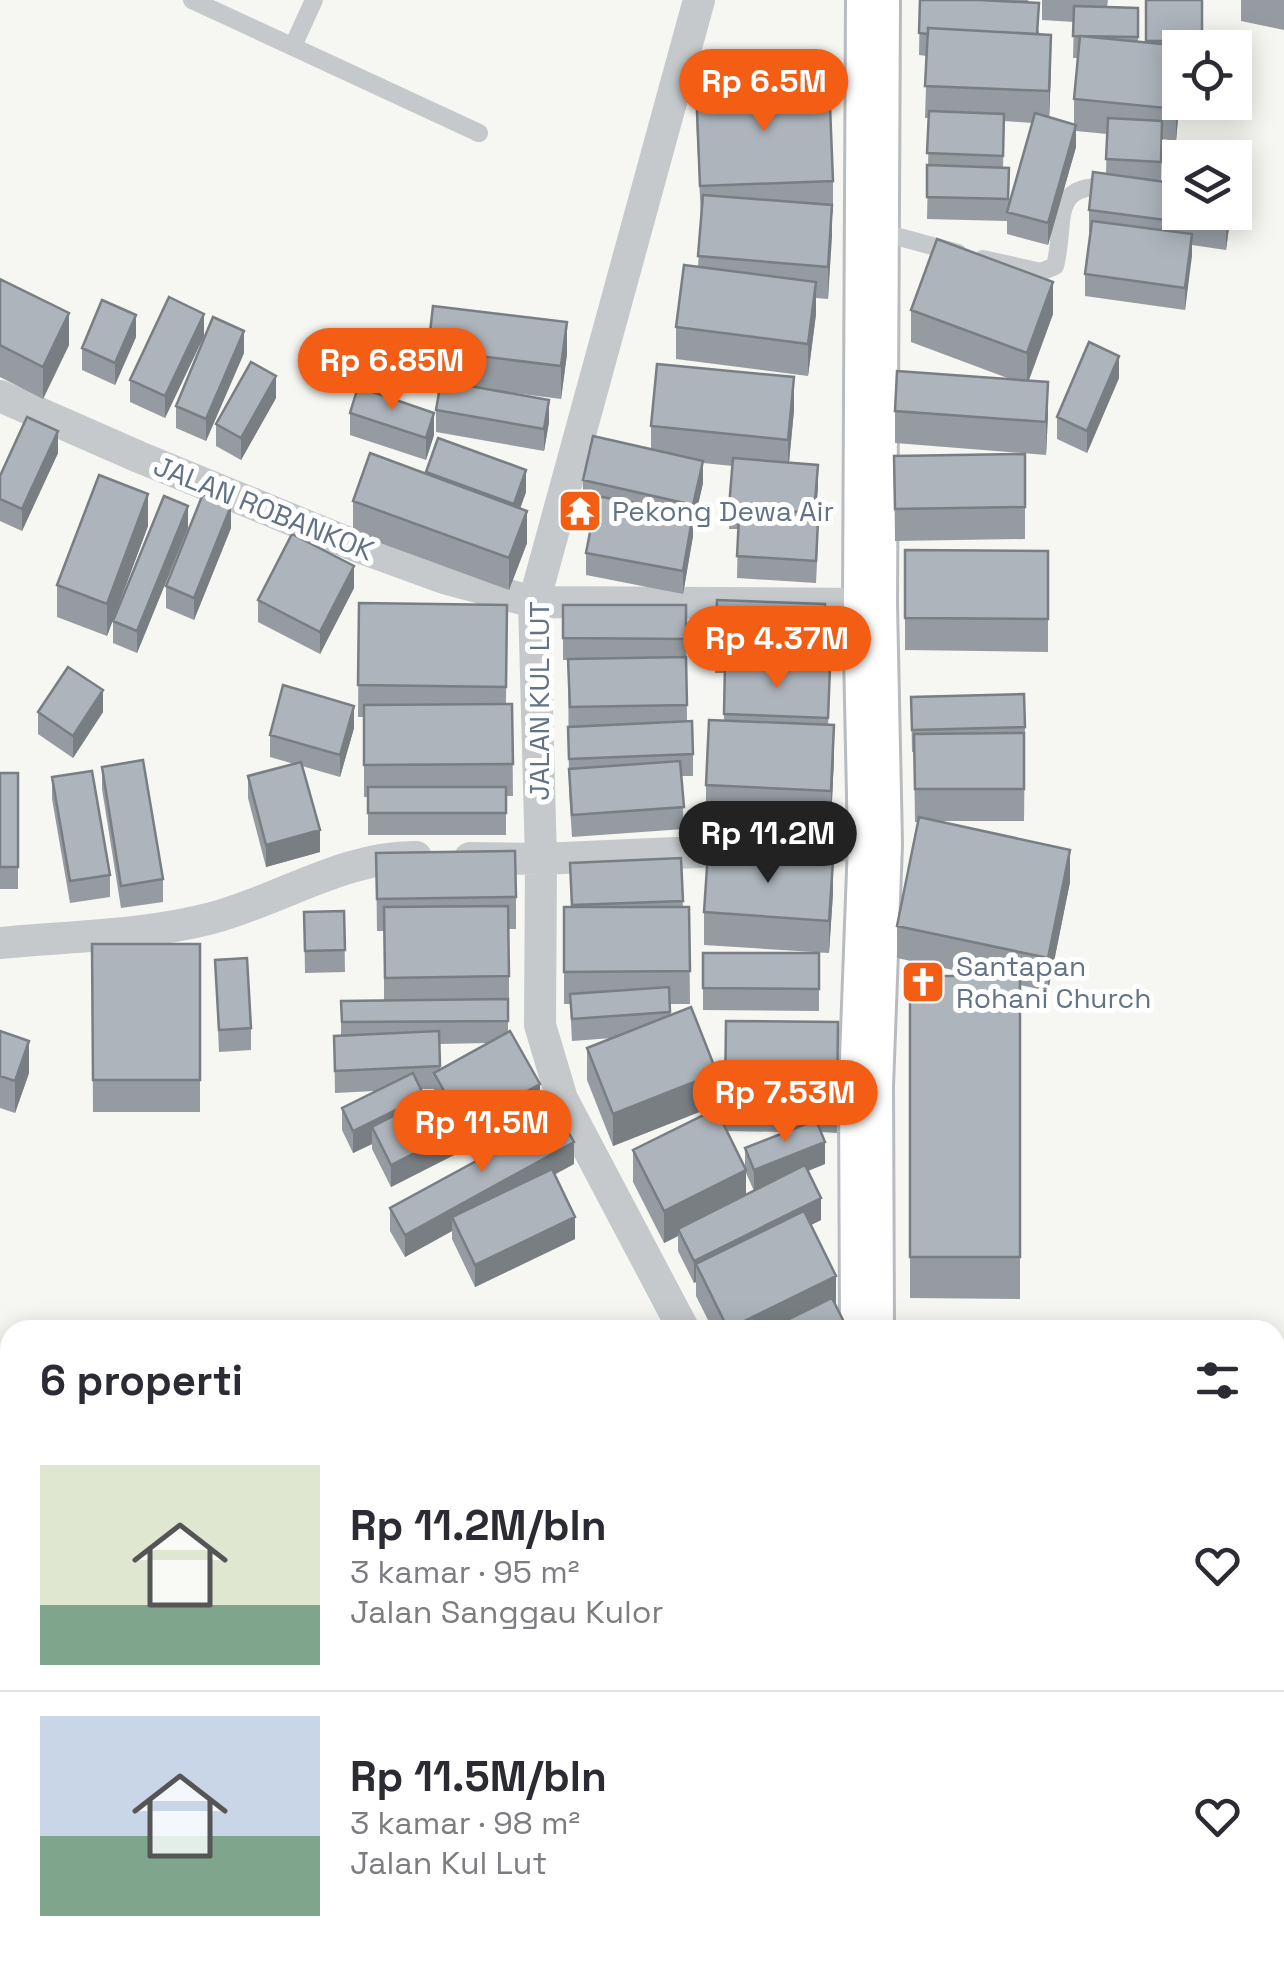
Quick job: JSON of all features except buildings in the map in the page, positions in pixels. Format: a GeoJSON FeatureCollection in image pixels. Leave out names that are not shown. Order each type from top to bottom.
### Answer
{"type":"FeatureCollection","features":[{"type":"Feature","properties":{"kind":"main road"},"geometry":{"type":"LineString","coordinates":[[867,1320],[866,1086],[875,844],[870,604],[873,0]]}},
{"type":"Feature","properties":{"kind":"street","name":"JALAN KUL LUT"},"geometry":{"type":"LineString","coordinates":[[679,1320],[562,1099],[540,1025],[541,859],[534,602],[698,0]]}},
{"type":"Feature","properties":{"kind":"street","name":"JALAN ROBANKOK"},"geometry":{"type":"LineString","coordinates":[[0,396],[139,458],[356,546],[444,578],[534,602],[870,604]]}},
{"type":"Feature","properties":{"kind":"street"},"geometry":{"type":"LineString","coordinates":[[0,943],[182,926],[264,902],[343,869],[408,857],[541,859],[875,844]]}},
{"type":"Feature","properties":{"kind":"lane"},"geometry":{"type":"LineString","coordinates":[[192,0],[480,133]]}},
{"type":"Feature","properties":{"kind":"lane"},"geometry":{"type":"LineString","coordinates":[[293,46],[314,0]]}},
{"type":"Feature","properties":{"kind":"lane"},"geometry":{"type":"LineString","coordinates":[[872,229],[1041,272],[1054,266],[1064,204],[1089,185],[1116,188]]}},
{"type":"Feature","properties":{"kind":"place","name":"Pekong Dewa Air"},"geometry":{"type":"Point","coordinates":[580,511]}},
{"type":"Feature","properties":{"kind":"place","name":"Santapan Rohani Church"},"geometry":{"type":"Point","coordinates":[923,982]}}]}
